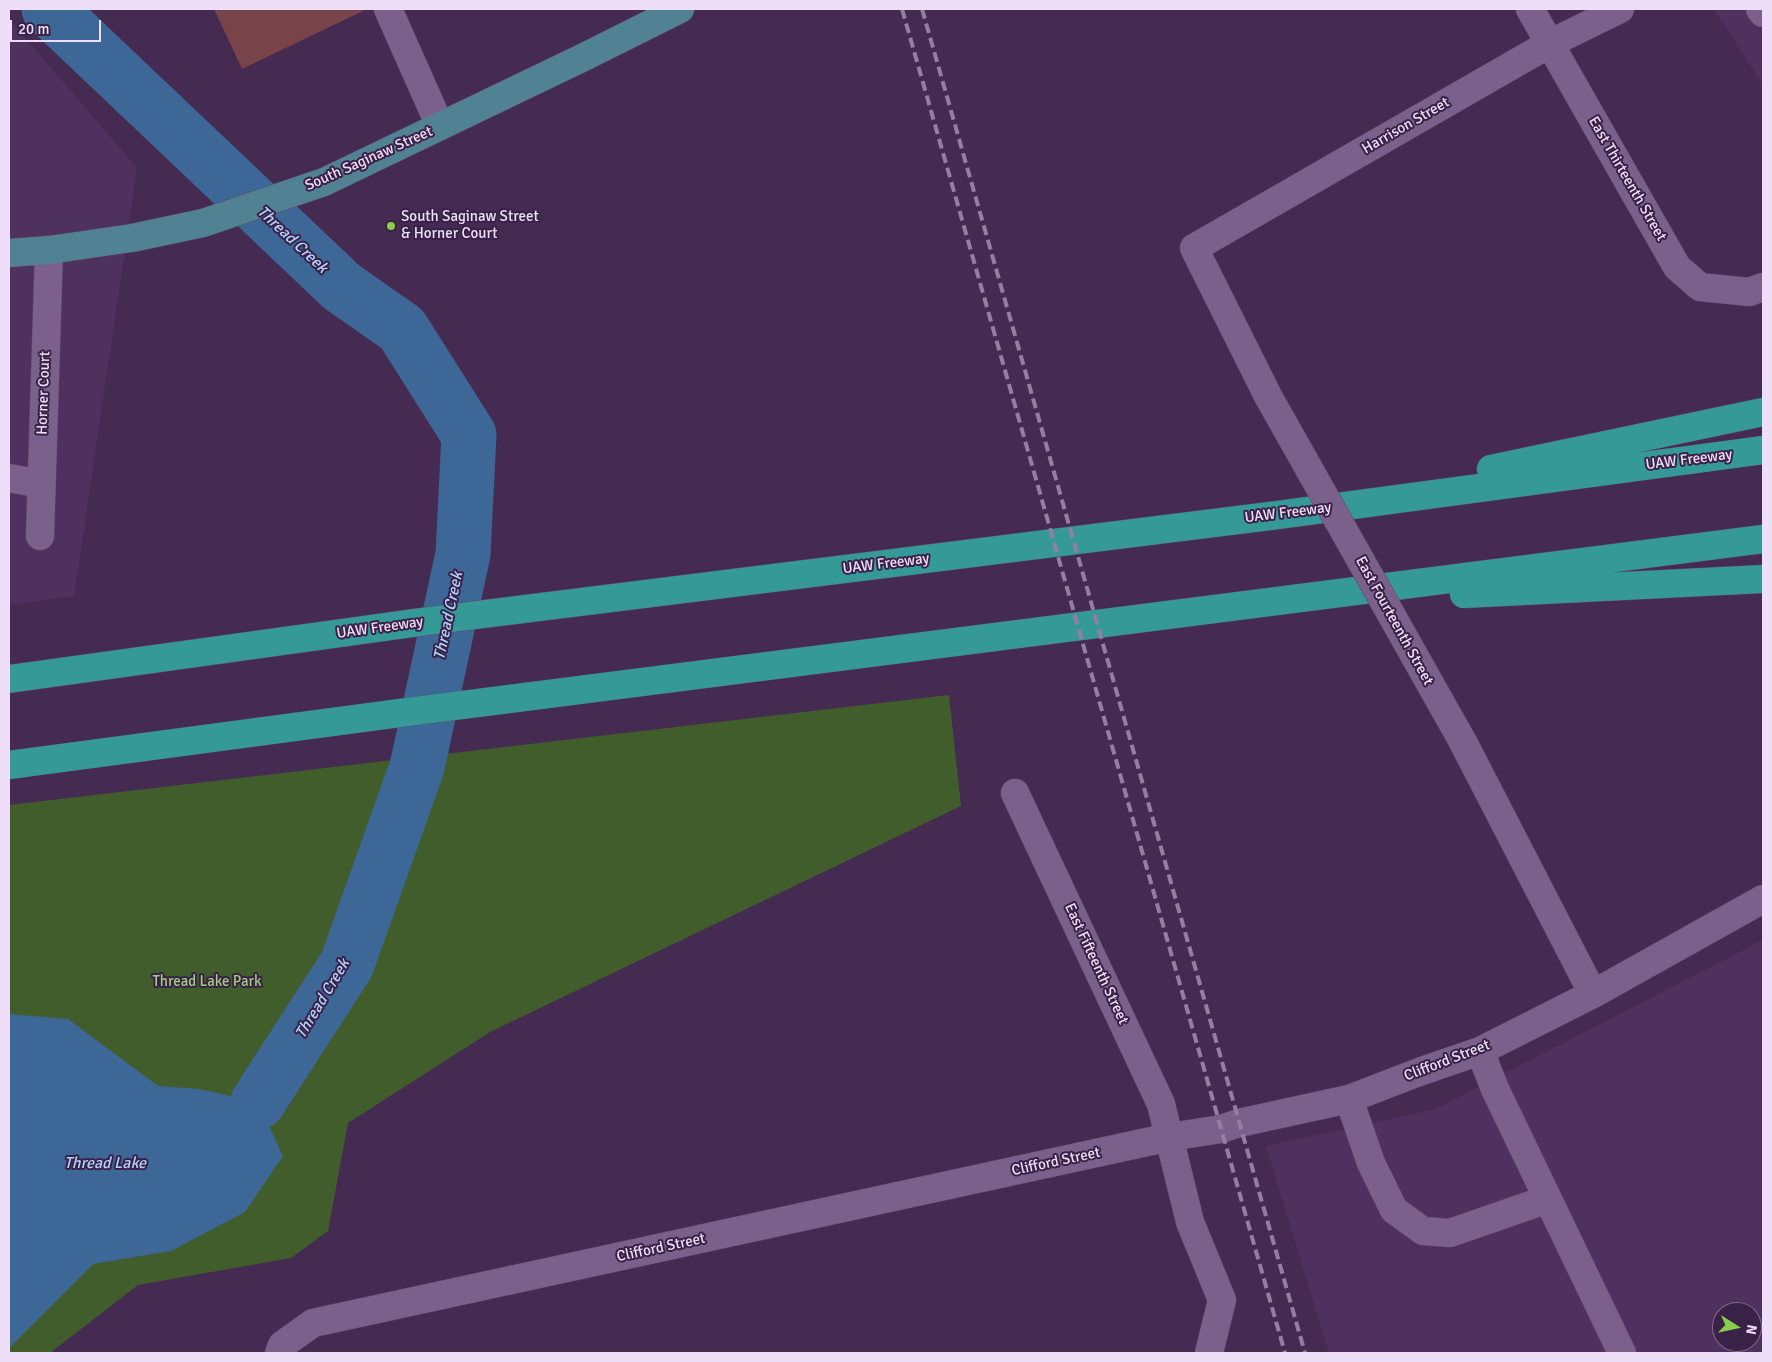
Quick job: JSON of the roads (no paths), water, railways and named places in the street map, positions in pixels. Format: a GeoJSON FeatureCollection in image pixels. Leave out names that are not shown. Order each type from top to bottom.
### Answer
{"type":"FeatureCollection","features":[{"type":"Feature","properties":{"kind":"highway"},"geometry":{"type":"LineString","coordinates":[[1278,514],[1763,412]]}},
{"type":"Feature","properties":{"kind":"highway","name":"UAW Freeway"},"geometry":{"type":"LineString","coordinates":[[9,679],[428,621],[1278,514],[1763,450]]}},
{"type":"Feature","properties":{"kind":"highway"},"geometry":{"type":"LineString","coordinates":[[9,765],[468,704],[1763,539]]}},
{"type":"Feature","properties":{"kind":"highway"},"geometry":{"type":"LineString","coordinates":[[1253,604],[1763,579]]}},
{"type":"Feature","properties":{"kind":"main road","name":"South Saginaw Street"},"geometry":{"type":"LineString","coordinates":[[9,252],[49,250],[132,238],[203,223],[324,182],[680,9]]}},
{"type":"Feature","properties":{"kind":"street"},"geometry":{"type":"LineString","coordinates":[[388,9],[440,126]]}},
{"type":"Feature","properties":{"kind":"street","name":"East Thirteenth Street"},"geometry":{"type":"LineString","coordinates":[[1530,9],[1677,267],[1700,287],[1749,292],[1763,288]]}},
{"type":"Feature","properties":{"kind":"street","name":"Harrison Street"},"geometry":{"type":"LineString","coordinates":[[1194,248],[1549,44],[1620,9]]}},
{"type":"Feature","properties":{"kind":"street"},"geometry":{"type":"LineString","coordinates":[[1760,9],[1763,13]]}},
{"type":"Feature","properties":{"kind":"street","name":"East Fourteenth Street"},"geometry":{"type":"LineString","coordinates":[[1194,248],[1268,396],[1462,742],[1594,994]]}},
{"type":"Feature","properties":{"kind":"street","name":"Horner Court"},"geometry":{"type":"LineString","coordinates":[[40,536],[49,250]]}},
{"type":"Feature","properties":{"kind":"street"},"geometry":{"type":"LineString","coordinates":[[9,478],[41,484]]}},
{"type":"Feature","properties":{"kind":"street","name":"East Fifteenth Street"},"geometry":{"type":"LineString","coordinates":[[1015,793],[1162,1104],[1190,1222],[1222,1300],[1209,1353]]}},
{"type":"Feature","properties":{"kind":"street","name":"Clifford Street"},"geometry":{"type":"LineString","coordinates":[[279,1353],[282,1345],[313,1323],[1170,1137],[1221,1129],[1239,1122],[1348,1099],[1480,1051],[1594,994],[1763,899]]}},
{"type":"Feature","properties":{"kind":"street"},"geometry":{"type":"LineString","coordinates":[[1480,1051],[1495,1089],[1622,1353]]}},
{"type":"Feature","properties":{"kind":"street"},"geometry":{"type":"LineString","coordinates":[[1348,1099],[1371,1163],[1394,1210],[1423,1231],[1450,1233],[1548,1199]]}},
{"type":"Feature","properties":{"kind":"water","name":"Thread Lake"},"geometry":{"type":"Polygon","coordinates":[[[9,1014],[68,1019],[158,1086],[199,1089],[258,1102],[283,1156],[245,1212],[171,1251],[93,1264],[9,1348],[9,1014]]]}},
{"type":"Feature","properties":{"kind":"waterway","name":"Thread Creek"},"geometry":{"type":"LineString","coordinates":[[49,9],[342,287],[402,329],[469,435],[463,554],[417,767],[347,964],[258,1102]]}},
{"type":"Feature","properties":{"kind":"railway"},"geometry":{"type":"LineString","coordinates":[[902,9],[1285,1353]]}},
{"type":"Feature","properties":{"kind":"railway"},"geometry":{"type":"LineString","coordinates":[[922,9],[1305,1353]]}},
{"type":"Feature","properties":{"kind":"place","name":"South Saginaw Street & Horner Court"},"geometry":{"type":"Point","coordinates":[391,226]}},
{"type":"Feature","properties":{"kind":"park label","name":"Thread Lake Park"},"geometry":{"type":"Point","coordinates":[207,982]}}]}
